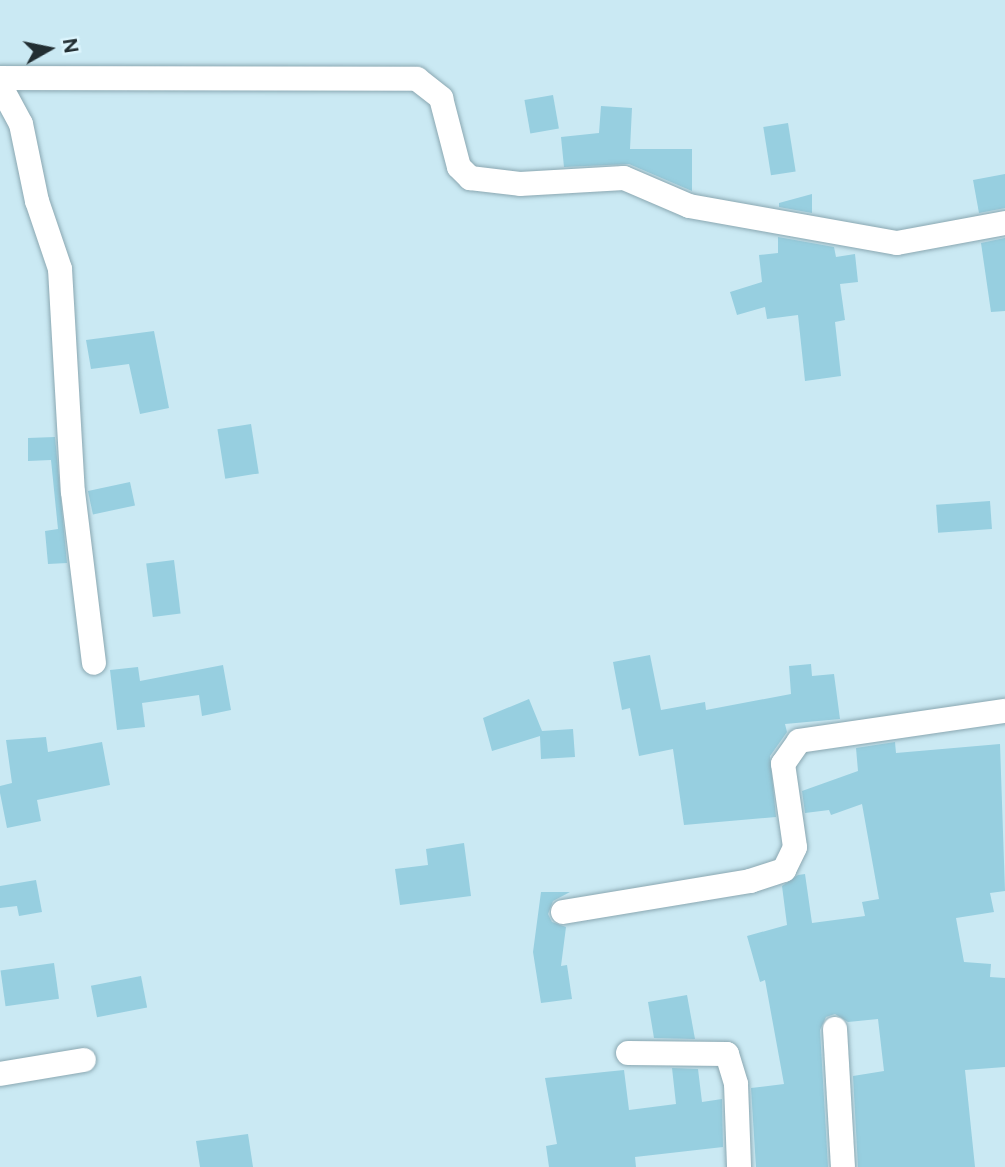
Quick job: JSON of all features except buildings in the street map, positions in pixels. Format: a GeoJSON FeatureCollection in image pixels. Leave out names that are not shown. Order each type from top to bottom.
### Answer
{"type":"FeatureCollection","features":[{"type":"Feature","properties":{"kind":"street"},"geometry":{"type":"LineString","coordinates":[[0,78],[417,79],[441,98],[459,167],[470,178],[520,184],[624,178],[689,206],[897,243],[1005,223]]}},
{"type":"Feature","properties":{"kind":"street"},"geometry":{"type":"LineString","coordinates":[[0,85],[21,124],[37,201],[60,269],[73,492],[94,663]]}},
{"type":"Feature","properties":{"kind":"street"},"geometry":{"type":"LineString","coordinates":[[563,912],[750,881],[784,870],[795,847],[783,764],[799,741],[1005,711]]}},
{"type":"Feature","properties":{"kind":"street"},"geometry":{"type":"LineString","coordinates":[[835,1029],[843,1167]]}},
{"type":"Feature","properties":{"kind":"street"},"geometry":{"type":"LineString","coordinates":[[628,1053],[727,1054],[736,1084],[739,1167]]}},
{"type":"Feature","properties":{"kind":"street"},"geometry":{"type":"LineString","coordinates":[[0,1074],[84,1060]]}}]}
